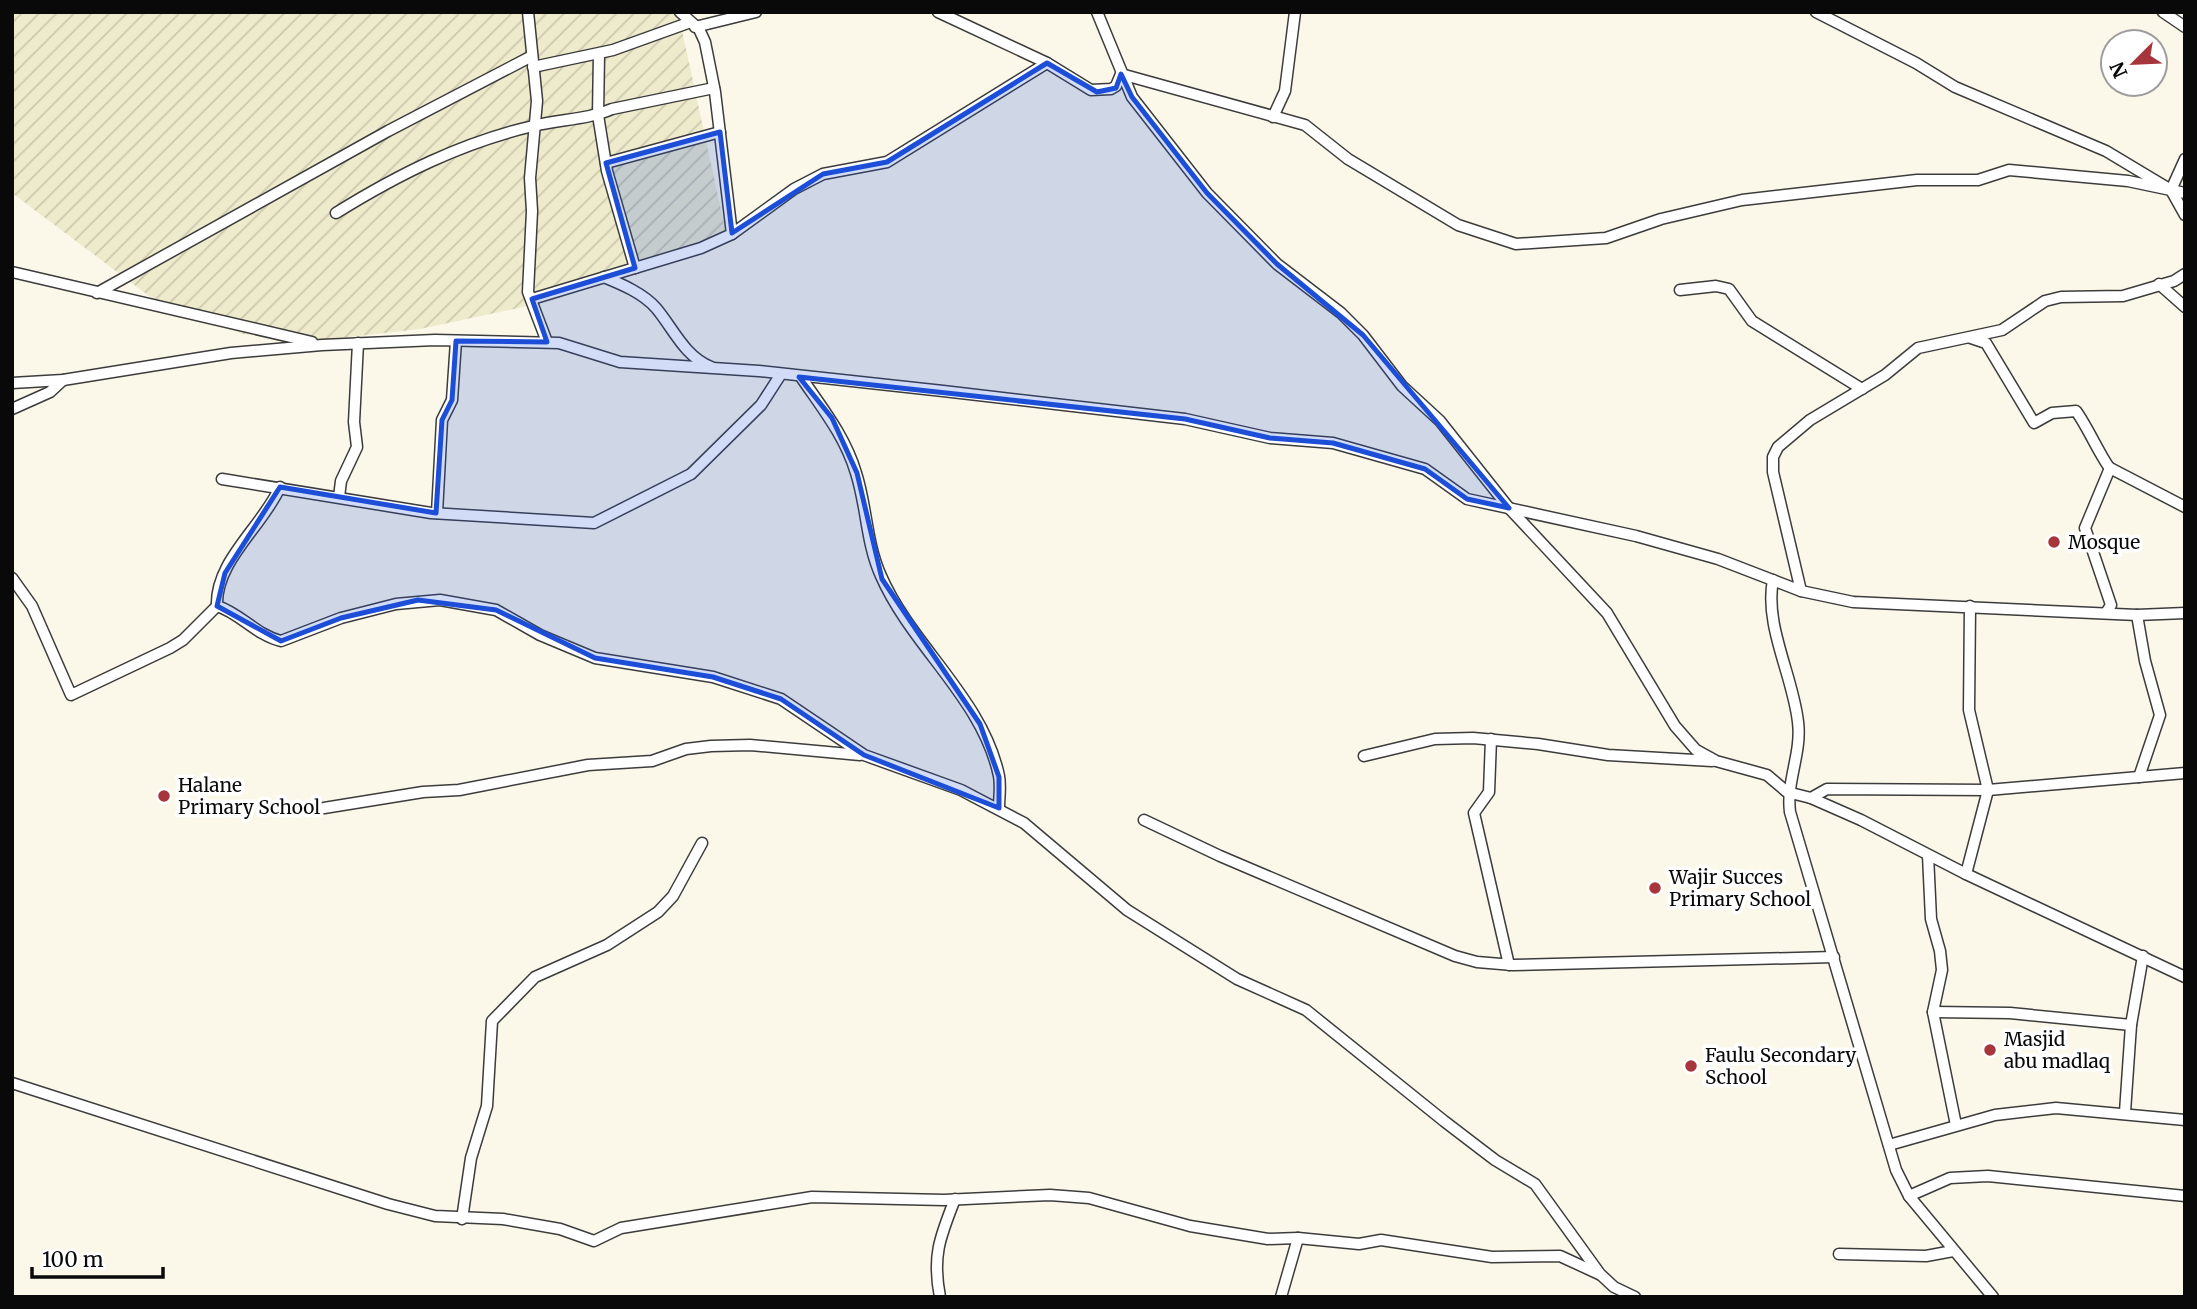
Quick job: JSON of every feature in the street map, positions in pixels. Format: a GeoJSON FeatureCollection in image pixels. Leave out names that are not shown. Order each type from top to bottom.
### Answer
{"type":"FeatureCollection","features":[{"type":"Feature","properties":{"kind":"street"},"geometry":{"type":"LineString","coordinates":[[528,12],[536,125],[530,178],[532,211],[528,292],[547,342]]}},
{"type":"Feature","properties":{"kind":"street"},"geometry":{"type":"LineString","coordinates":[[680,12],[705,42],[714,88],[732,234]]}},
{"type":"Feature","properties":{"kind":"street"},"geometry":{"type":"LineString","coordinates":[[97,293],[388,131],[533,62],[599,54],[692,25],[756,12]]}},
{"type":"Feature","properties":{"kind":"street"},"geometry":{"type":"LineString","coordinates":[[938,12],[1047,63],[1097,92],[1116,86],[1121,74]]}},
{"type":"Feature","properties":{"kind":"street"},"geometry":{"type":"LineString","coordinates":[[1097,12],[1132,97],[1207,193],[1276,264],[1341,313],[1363,335],[1402,386],[1440,421],[1509,508],[1607,613],[1675,726],[1696,750],[1716,761]]}},
{"type":"Feature","properties":{"kind":"street"},"geometry":{"type":"LineString","coordinates":[[1273,117],[1285,91],[1295,12]]}},
{"type":"Feature","properties":{"kind":"street"},"geometry":{"type":"LineString","coordinates":[[1816,12],[1955,87],[2080,137],[2171,190],[2185,215]]}},
{"type":"Feature","properties":{"kind":"street"},"geometry":{"type":"LineString","coordinates":[[2163,12],[2185,27]]}},
{"type":"Feature","properties":{"kind":"street"},"geometry":{"type":"LineString","coordinates":[[599,54],[598,115],[606,163],[635,268]]}},
{"type":"Feature","properties":{"kind":"street"},"geometry":{"type":"LineString","coordinates":[[532,299],[701,248],[732,234],[794,189],[823,174],[887,162],[1047,63]]}},
{"type":"Feature","properties":{"kind":"street"},"geometry":{"type":"LineString","coordinates":[[1121,74],[1305,125],[1348,159],[1458,225],[1516,244],[1606,238],[1661,219],[1742,200],[1917,180],[1978,180],[2009,170],[2128,181],[2185,193]]}},
{"type":"Feature","properties":{"kind":"street"},"geometry":{"type":"LineString","coordinates":[[336,213],[411,168],[442,154],[536,125],[598,115],[612,109],[714,88]]}},
{"type":"Feature","properties":{"kind":"street"},"geometry":{"type":"LineString","coordinates":[[606,163],[720,132]]}},
{"type":"Feature","properties":{"kind":"street"},"geometry":{"type":"LineString","coordinates":[[2171,190],[2185,159]]}},
{"type":"Feature","properties":{"kind":"street"},"geometry":{"type":"LineString","coordinates":[[12,272],[322,345]]}},
{"type":"Feature","properties":{"kind":"street"},"geometry":{"type":"LineString","coordinates":[[1801,591],[1773,472],[1773,457],[1778,447],[1810,421],[1862,389],[1918,348],[2003,330],[2045,301],[2061,297],[2123,296],[2174,281],[2185,274]]}},
{"type":"Feature","properties":{"kind":"street"},"geometry":{"type":"LineString","coordinates":[[603,277],[646,300],[655,307],[673,335],[695,356],[708,366],[724,370]]}},
{"type":"Feature","properties":{"kind":"street"},"geometry":{"type":"LineString","coordinates":[[2159,284],[2185,307]]}},
{"type":"Feature","properties":{"kind":"street"},"geometry":{"type":"LineString","coordinates":[[1680,290],[1716,286],[1729,289],[1752,321],[1862,389]]}},
{"type":"Feature","properties":{"kind":"street"},"geometry":{"type":"LineString","coordinates":[[1971,338],[1986,344],[2035,423],[2052,413],[2076,411],[2088,426],[2105,464],[2185,507]]}},
{"type":"Feature","properties":{"kind":"street"},"geometry":{"type":"LineString","coordinates":[[436,513],[442,420],[452,400],[456,341]]}},
{"type":"Feature","properties":{"kind":"street"},"geometry":{"type":"LineString","coordinates":[[12,383],[63,380],[230,353],[322,345],[456,341],[547,342],[620,362],[781,374],[1185,419],[1270,438],[1333,443],[1426,469],[1467,499],[1636,536],[1718,559],[1801,591],[1853,603],[2137,615],[2185,613]]}},
{"type":"Feature","properties":{"kind":"street"},"geometry":{"type":"LineString","coordinates":[[339,497],[344,472],[357,447],[354,422],[358,343]]}},
{"type":"Feature","properties":{"kind":"street"},"geometry":{"type":"LineString","coordinates":[[222,479],[436,513],[583,523],[606,519],[700,467],[761,405],[781,374]]}},
{"type":"Feature","properties":{"kind":"street"},"geometry":{"type":"LineString","coordinates":[[801,377],[832,418],[856,473],[871,552],[882,579],[911,627],[980,724],[999,777],[999,808]]}},
{"type":"Feature","properties":{"kind":"street"},"geometry":{"type":"LineString","coordinates":[[12,409],[50,392],[63,380]]}},
{"type":"Feature","properties":{"kind":"street"},"geometry":{"type":"LineString","coordinates":[[2106,613],[2112,605],[2109,590],[2085,528],[2110,468]]}},
{"type":"Feature","properties":{"kind":"street"},"geometry":{"type":"LineString","coordinates":[[12,578],[32,606],[71,695],[183,640],[217,606],[218,589],[225,573],[280,487]]}},
{"type":"Feature","properties":{"kind":"street"},"geometry":{"type":"LineString","coordinates":[[1773,580],[1770,594],[1799,724],[1796,766],[1787,792],[1796,838],[1896,1170],[1909,1196],[1993,1297]]}},
{"type":"Feature","properties":{"kind":"street"},"geometry":{"type":"LineString","coordinates":[[217,606],[226,609],[271,639],[281,641],[341,618],[418,600],[440,600],[496,610],[540,635],[595,658],[713,677],[781,699],[864,755],[961,790],[999,808],[1024,823],[1127,910],[1237,979],[1306,1010],[1464,1137],[1535,1184],[1600,1274],[1614,1287],[1635,1297]]}},
{"type":"Feature","properties":{"kind":"street"},"geometry":{"type":"LineString","coordinates":[[1966,874],[1988,790],[1969,710],[1970,606]]}},
{"type":"Feature","properties":{"kind":"street"},"geometry":{"type":"LineString","coordinates":[[2137,615],[2145,661],[2160,715],[2139,777]]}},
{"type":"Feature","properties":{"kind":"street"},"geometry":{"type":"LineString","coordinates":[[1364,756],[1435,739],[1491,739],[1608,755],[1716,761],[1768,775],[1787,792],[1811,798],[2185,977]]}},
{"type":"Feature","properties":{"kind":"street"},"geometry":{"type":"LineString","coordinates":[[1491,739],[1489,792],[1474,813],[1508,965]]}},
{"type":"Feature","properties":{"kind":"street"},"geometry":{"type":"LineString","coordinates":[[324,808],[423,792],[459,790],[588,765],[652,761],[686,749],[711,746],[750,745],[864,755]]}},
{"type":"Feature","properties":{"kind":"street"},"geometry":{"type":"LineString","coordinates":[[1811,798],[1828,789],[1988,790],[2185,774]]}},
{"type":"Feature","properties":{"kind":"street"},"geometry":{"type":"LineString","coordinates":[[1144,820],[1220,856],[1455,956],[1478,962],[1508,965],[1834,957]]}},
{"type":"Feature","properties":{"kind":"street"},"geometry":{"type":"LineString","coordinates":[[462,1219],[471,1158],[487,1107],[492,1021],[535,977],[607,944],[658,912],[673,896],[702,843]]}},
{"type":"Feature","properties":{"kind":"street"},"geometry":{"type":"LineString","coordinates":[[1927,855],[1931,919],[1942,970],[1933,1012],[1956,1125]]}},
{"type":"Feature","properties":{"kind":"street"},"geometry":{"type":"LineString","coordinates":[[2125,1112],[2131,1025],[2143,956]]}},
{"type":"Feature","properties":{"kind":"street"},"geometry":{"type":"LineString","coordinates":[[1933,1012],[2010,1013],[2131,1025]]}},
{"type":"Feature","properties":{"kind":"street"},"geometry":{"type":"LineString","coordinates":[[12,1083],[312,1181],[435,1216],[503,1219],[560,1229],[594,1241],[621,1228],[812,1197],[955,1199],[1051,1195],[1089,1198],[1189,1227],[1268,1239],[1298,1238],[1359,1244],[1381,1240],[1492,1257],[1560,1256],[1600,1274]]}},
{"type":"Feature","properties":{"kind":"street"},"geometry":{"type":"LineString","coordinates":[[1889,1145],[1995,1115],[2056,1108],[2125,1112],[2185,1120]]}},
{"type":"Feature","properties":{"kind":"street"},"geometry":{"type":"LineString","coordinates":[[1909,1196],[1950,1178],[1987,1176],[2185,1196]]}},
{"type":"Feature","properties":{"kind":"street"},"geometry":{"type":"LineString","coordinates":[[940,1297],[936,1273],[937,1244],[955,1199]]}},
{"type":"Feature","properties":{"kind":"street"},"geometry":{"type":"LineString","coordinates":[[1282,1297],[1298,1238]]}},
{"type":"Feature","properties":{"kind":"street"},"geometry":{"type":"LineString","coordinates":[[1839,1254],[1926,1256],[1953,1251]]}},
{"type":"Feature","properties":{"kind":"highlighted area"},"geometry":{"type":"Polygon","coordinates":[[[1047,63],[1097,92],[1116,88],[1121,74],[1132,97],[1207,193],[1277,264],[1363,335],[1509,508],[1467,499],[1425,469],[1333,443],[1270,438],[1185,419],[799,377],[832,418],[857,473],[882,579],[980,724],[999,777],[999,808],[864,755],[781,699],[713,677],[595,658],[496,610],[418,600],[341,618],[281,641],[217,606],[225,573],[280,487],[436,513],[442,420],[452,400],[456,341],[547,342],[532,299],[635,268],[606,163],[720,132],[732,233],[823,174],[887,162],[1047,63]]]}},
{"type":"Feature","properties":{"kind":"shaded area"},"geometry":{"type":"Polygon","coordinates":[[[12,12],[678,12],[726,233],[551,301],[420,329],[305,342],[243,334],[161,305],[12,193],[12,12]]]}},
{"type":"Feature","properties":{"kind":"place","name":"Mosque"},"geometry":{"type":"Point","coordinates":[2054,542]}},
{"type":"Feature","properties":{"kind":"place","name":"Halane Primary School"},"geometry":{"type":"Point","coordinates":[164,796]}},
{"type":"Feature","properties":{"kind":"place","name":"Wajir Succes Primary School"},"geometry":{"type":"Point","coordinates":[1655,888]}},
{"type":"Feature","properties":{"kind":"place","name":"Masjid abu madlaq"},"geometry":{"type":"Point","coordinates":[1990,1050]}},
{"type":"Feature","properties":{"kind":"place","name":"Faulu Secondary School"},"geometry":{"type":"Point","coordinates":[1691,1066]}}]}
